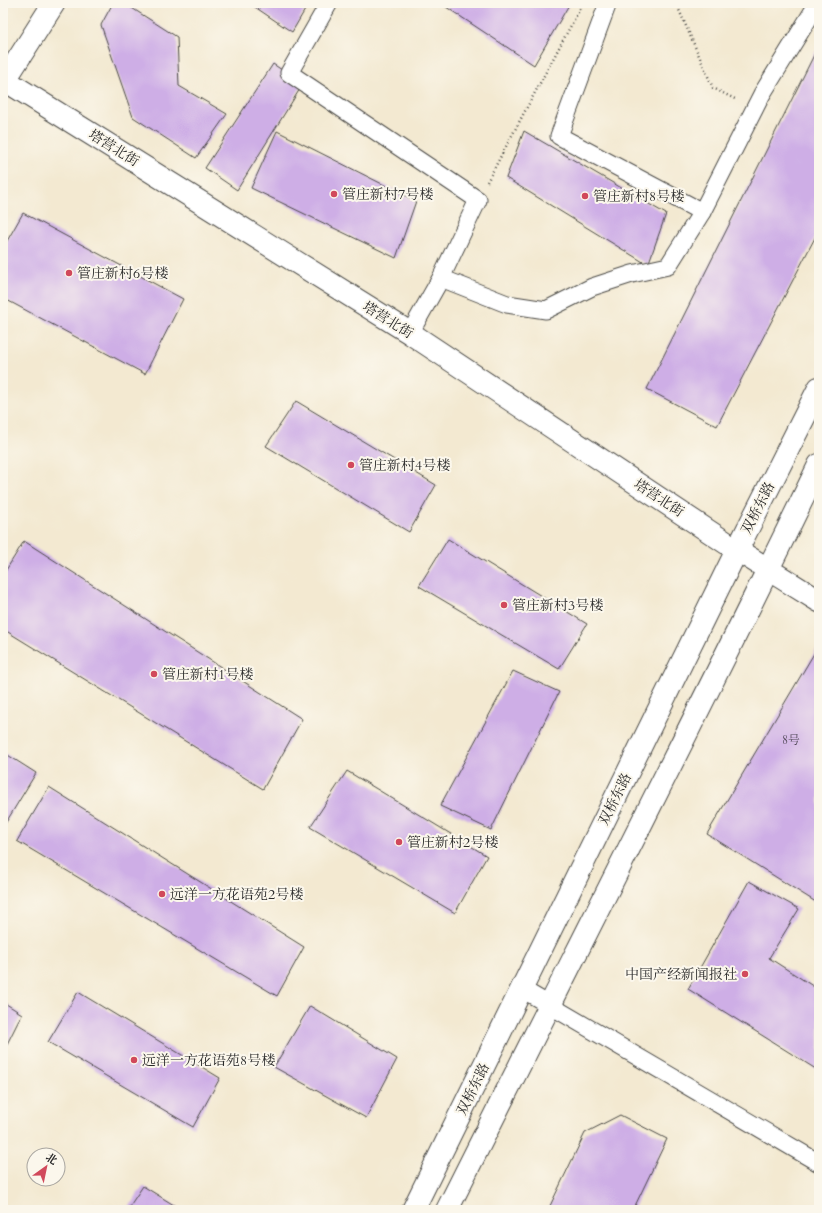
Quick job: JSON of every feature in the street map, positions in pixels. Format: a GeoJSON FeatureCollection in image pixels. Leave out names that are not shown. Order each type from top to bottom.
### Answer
{"type":"FeatureCollection","features":[{"type":"Feature","properties":{"kind":"street"},"geometry":{"type":"LineString","coordinates":[[4,80],[54,3]]}},
{"type":"Feature","properties":{"kind":"street"},"geometry":{"type":"LineString","coordinates":[[329,3],[290,73],[478,200],[441,278],[410,333]]}},
{"type":"Feature","properties":{"kind":"street"},"geometry":{"type":"LineString","coordinates":[[608,3],[559,136],[702,212]]}},
{"type":"Feature","properties":{"kind":"street"},"geometry":{"type":"LineString","coordinates":[[441,278],[507,304],[546,310],[592,287],[632,274],[668,266],[702,212],[754,108],[818,3]]}},
{"type":"Feature","properties":{"kind":"street","name":"塔营北街"},"geometry":{"type":"LineString","coordinates":[[4,80],[410,333],[737,550],[819,601]]}},
{"type":"Feature","properties":{"kind":"street","name":"双桥东路"},"geometry":{"type":"LineString","coordinates":[[413,1210],[737,550],[819,388]]}},
{"type":"Feature","properties":{"kind":"street"},"geometry":{"type":"LineString","coordinates":[[447,1210],[768,570],[819,465]]}},
{"type":"Feature","properties":{"kind":"street"},"geometry":{"type":"LineString","coordinates":[[522,988],[819,1163]]}},
{"type":"Feature","properties":{"kind":"path"},"geometry":{"type":"LineString","coordinates":[[478,200],[583,3]]}},
{"type":"Feature","properties":{"kind":"path"},"geometry":{"type":"LineString","coordinates":[[676,3],[713,88],[754,108]]}},
{"type":"Feature","properties":{"kind":"building"},"geometry":{"type":"Polygon","coordinates":[[[113,3],[124,3],[177,37],[179,86],[227,114],[196,158],[133,117],[101,25],[113,3]]]}},
{"type":"Feature","properties":{"kind":"building"},"geometry":{"type":"Polygon","coordinates":[[[249,3],[309,3],[292,32],[249,3]]]}},
{"type":"Feature","properties":{"kind":"building"},"geometry":{"type":"Polygon","coordinates":[[[440,3],[570,3],[534,65],[440,3]]]}},
{"type":"Feature","properties":{"kind":"building"},"geometry":{"type":"Polygon","coordinates":[[[819,45],[819,230],[717,426],[647,389],[819,45]]]}},
{"type":"Feature","properties":{"kind":"building"},"geometry":{"type":"Polygon","coordinates":[[[273,64],[303,84],[237,190],[205,168],[273,64]]]}},
{"type":"Feature","properties":{"kind":"building","name":"管庄新村7号楼"},"geometry":{"type":"Polygon","coordinates":[[[277,131],[416,201],[396,258],[251,188],[277,131]]]}},
{"type":"Feature","properties":{"kind":"building","name":"管庄新村8号楼"},"geometry":{"type":"Polygon","coordinates":[[[524,131],[666,214],[648,265],[506,178],[524,131]]]}},
{"type":"Feature","properties":{"kind":"building","name":"管庄新村6号楼"},"geometry":{"type":"Polygon","coordinates":[[[23,213],[183,299],[145,374],[3,298],[3,248],[23,213]]]}},
{"type":"Feature","properties":{"kind":"building","name":"管庄新村4号楼"},"geometry":{"type":"Polygon","coordinates":[[[296,401],[436,485],[409,532],[266,446],[296,401]]]}},
{"type":"Feature","properties":{"kind":"building","name":"管庄新村3号楼"},"geometry":{"type":"Polygon","coordinates":[[[448,539],[587,624],[559,669],[419,586],[448,539]]]}},
{"type":"Feature","properties":{"kind":"building","name":"管庄新村1号楼"},"geometry":{"type":"Polygon","coordinates":[[[24,541],[302,719],[263,789],[3,629],[3,575],[24,541]]]}},
{"type":"Feature","properties":{"kind":"building"},"geometry":{"type":"Polygon","coordinates":[[[819,645],[819,904],[707,834],[819,645]]]}},
{"type":"Feature","properties":{"kind":"building"},"geometry":{"type":"Polygon","coordinates":[[[513,671],[559,692],[491,830],[440,806],[513,671]]]}},
{"type":"Feature","properties":{"kind":"building"},"geometry":{"type":"Polygon","coordinates":[[[3,752],[36,773],[5,824],[3,823],[3,752]]]}},
{"type":"Feature","properties":{"kind":"building","name":"管庄新村2号楼"},"geometry":{"type":"Polygon","coordinates":[[[347,771],[487,856],[455,913],[310,827],[347,771]]]}},
{"type":"Feature","properties":{"kind":"building","name":"远洋一方花语苑2号楼"},"geometry":{"type":"Polygon","coordinates":[[[49,787],[304,947],[277,996],[17,841],[49,787]]]}},
{"type":"Feature","properties":{"kind":"building","name":"中国产经新闻报社"},"geometry":{"type":"Polygon","coordinates":[[[749,881],[799,909],[769,958],[819,990],[819,1071],[688,989],[749,881]]]}},
{"type":"Feature","properties":{"kind":"building","name":"远洋一方花语苑8号楼"},"geometry":{"type":"Polygon","coordinates":[[[78,992],[220,1078],[193,1127],[48,1042],[78,992]]]}},
{"type":"Feature","properties":{"kind":"building"},"geometry":{"type":"Polygon","coordinates":[[[3,1002],[22,1014],[3,1052],[3,1002]]]}},
{"type":"Feature","properties":{"kind":"building"},"geometry":{"type":"Polygon","coordinates":[[[310,1006],[397,1059],[366,1118],[274,1067],[310,1006]]]}},
{"type":"Feature","properties":{"kind":"building"},"geometry":{"type":"Polygon","coordinates":[[[620,1115],[667,1139],[633,1210],[548,1210],[585,1133],[620,1115]]]}},
{"type":"Feature","properties":{"kind":"building"},"geometry":{"type":"Polygon","coordinates":[[[143,1186],[182,1210],[127,1210],[143,1186]]]}},
{"type":"Feature","properties":{"kind":"place","name":"管庄新村7号楼"},"geometry":{"type":"Point","coordinates":[334,194]}},
{"type":"Feature","properties":{"kind":"place","name":"管庄新村8号楼"},"geometry":{"type":"Point","coordinates":[585,196]}},
{"type":"Feature","properties":{"kind":"place","name":"管庄新村6号楼"},"geometry":{"type":"Point","coordinates":[69,273]}},
{"type":"Feature","properties":{"kind":"place","name":"管庄新村4号楼"},"geometry":{"type":"Point","coordinates":[351,465]}},
{"type":"Feature","properties":{"kind":"place","name":"管庄新村3号楼"},"geometry":{"type":"Point","coordinates":[504,605]}},
{"type":"Feature","properties":{"kind":"place","name":"管庄新村1号楼"},"geometry":{"type":"Point","coordinates":[154,674]}},
{"type":"Feature","properties":{"kind":"place","name":"管庄新村2号楼"},"geometry":{"type":"Point","coordinates":[399,842]}},
{"type":"Feature","properties":{"kind":"place","name":"远洋一方花语苑2号楼"},"geometry":{"type":"Point","coordinates":[162,894]}},
{"type":"Feature","properties":{"kind":"place","name":"中国产经新闻报社"},"geometry":{"type":"Point","coordinates":[745,974]}},
{"type":"Feature","properties":{"kind":"place","name":"远洋一方花语苑8号楼"},"geometry":{"type":"Point","coordinates":[134,1060]}}]}
